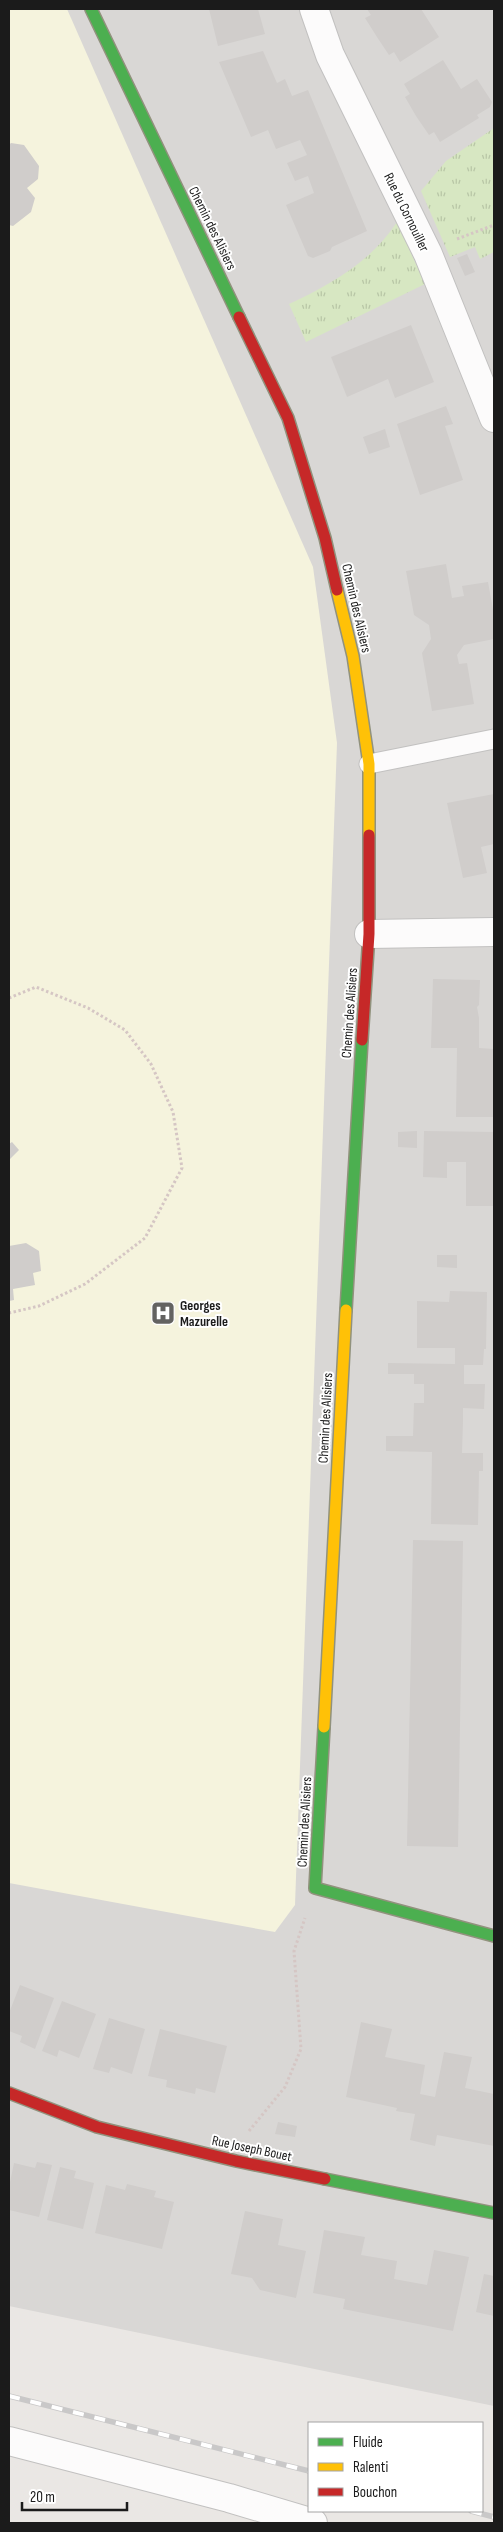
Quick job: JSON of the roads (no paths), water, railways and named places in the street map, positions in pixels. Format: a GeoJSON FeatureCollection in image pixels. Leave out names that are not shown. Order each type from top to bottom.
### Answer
{"type":"FeatureCollection","features":[{"type":"Feature","properties":{"kind":"street","name":"Chemin des Alisiers"},"geometry":{"type":"LineString","coordinates":[[90,9],[288,418],[325,538],[351,647],[369,764],[369,934],[346,1305],[315,1888],[494,1936]]}},
{"type":"Feature","properties":{"kind":"street","name":"Rue du Cornouiller"},"geometry":{"type":"LineString","coordinates":[[314,9],[330,55],[428,254],[494,418]]}},
{"type":"Feature","properties":{"kind":"street"},"geometry":{"type":"LineString","coordinates":[[369,934],[494,932]]}},
{"type":"Feature","properties":{"kind":"street","name":"Rue Joseph Bouet"},"geometry":{"type":"LineString","coordinates":[[9,2094],[98,2127],[236,2161],[494,2213]]}},
{"type":"Feature","properties":{"kind":"street"},"geometry":{"type":"LineString","coordinates":[[9,2441],[229,2498],[313,2523]]}},
{"type":"Feature","properties":{"kind":"lane"},"geometry":{"type":"LineString","coordinates":[[369,764],[494,739]]}},
{"type":"Feature","properties":{"kind":"railway"},"geometry":{"type":"LineString","coordinates":[[9,2396],[308,2471]]}},
{"type":"Feature","properties":{"kind":"railway"},"geometry":{"type":"LineString","coordinates":[[475,2512],[494,2517]]}},
{"type":"Feature","properties":{"kind":"place","name":"Georges Mazurelle"},"geometry":{"type":"Point","coordinates":[163,1313]}}]}
